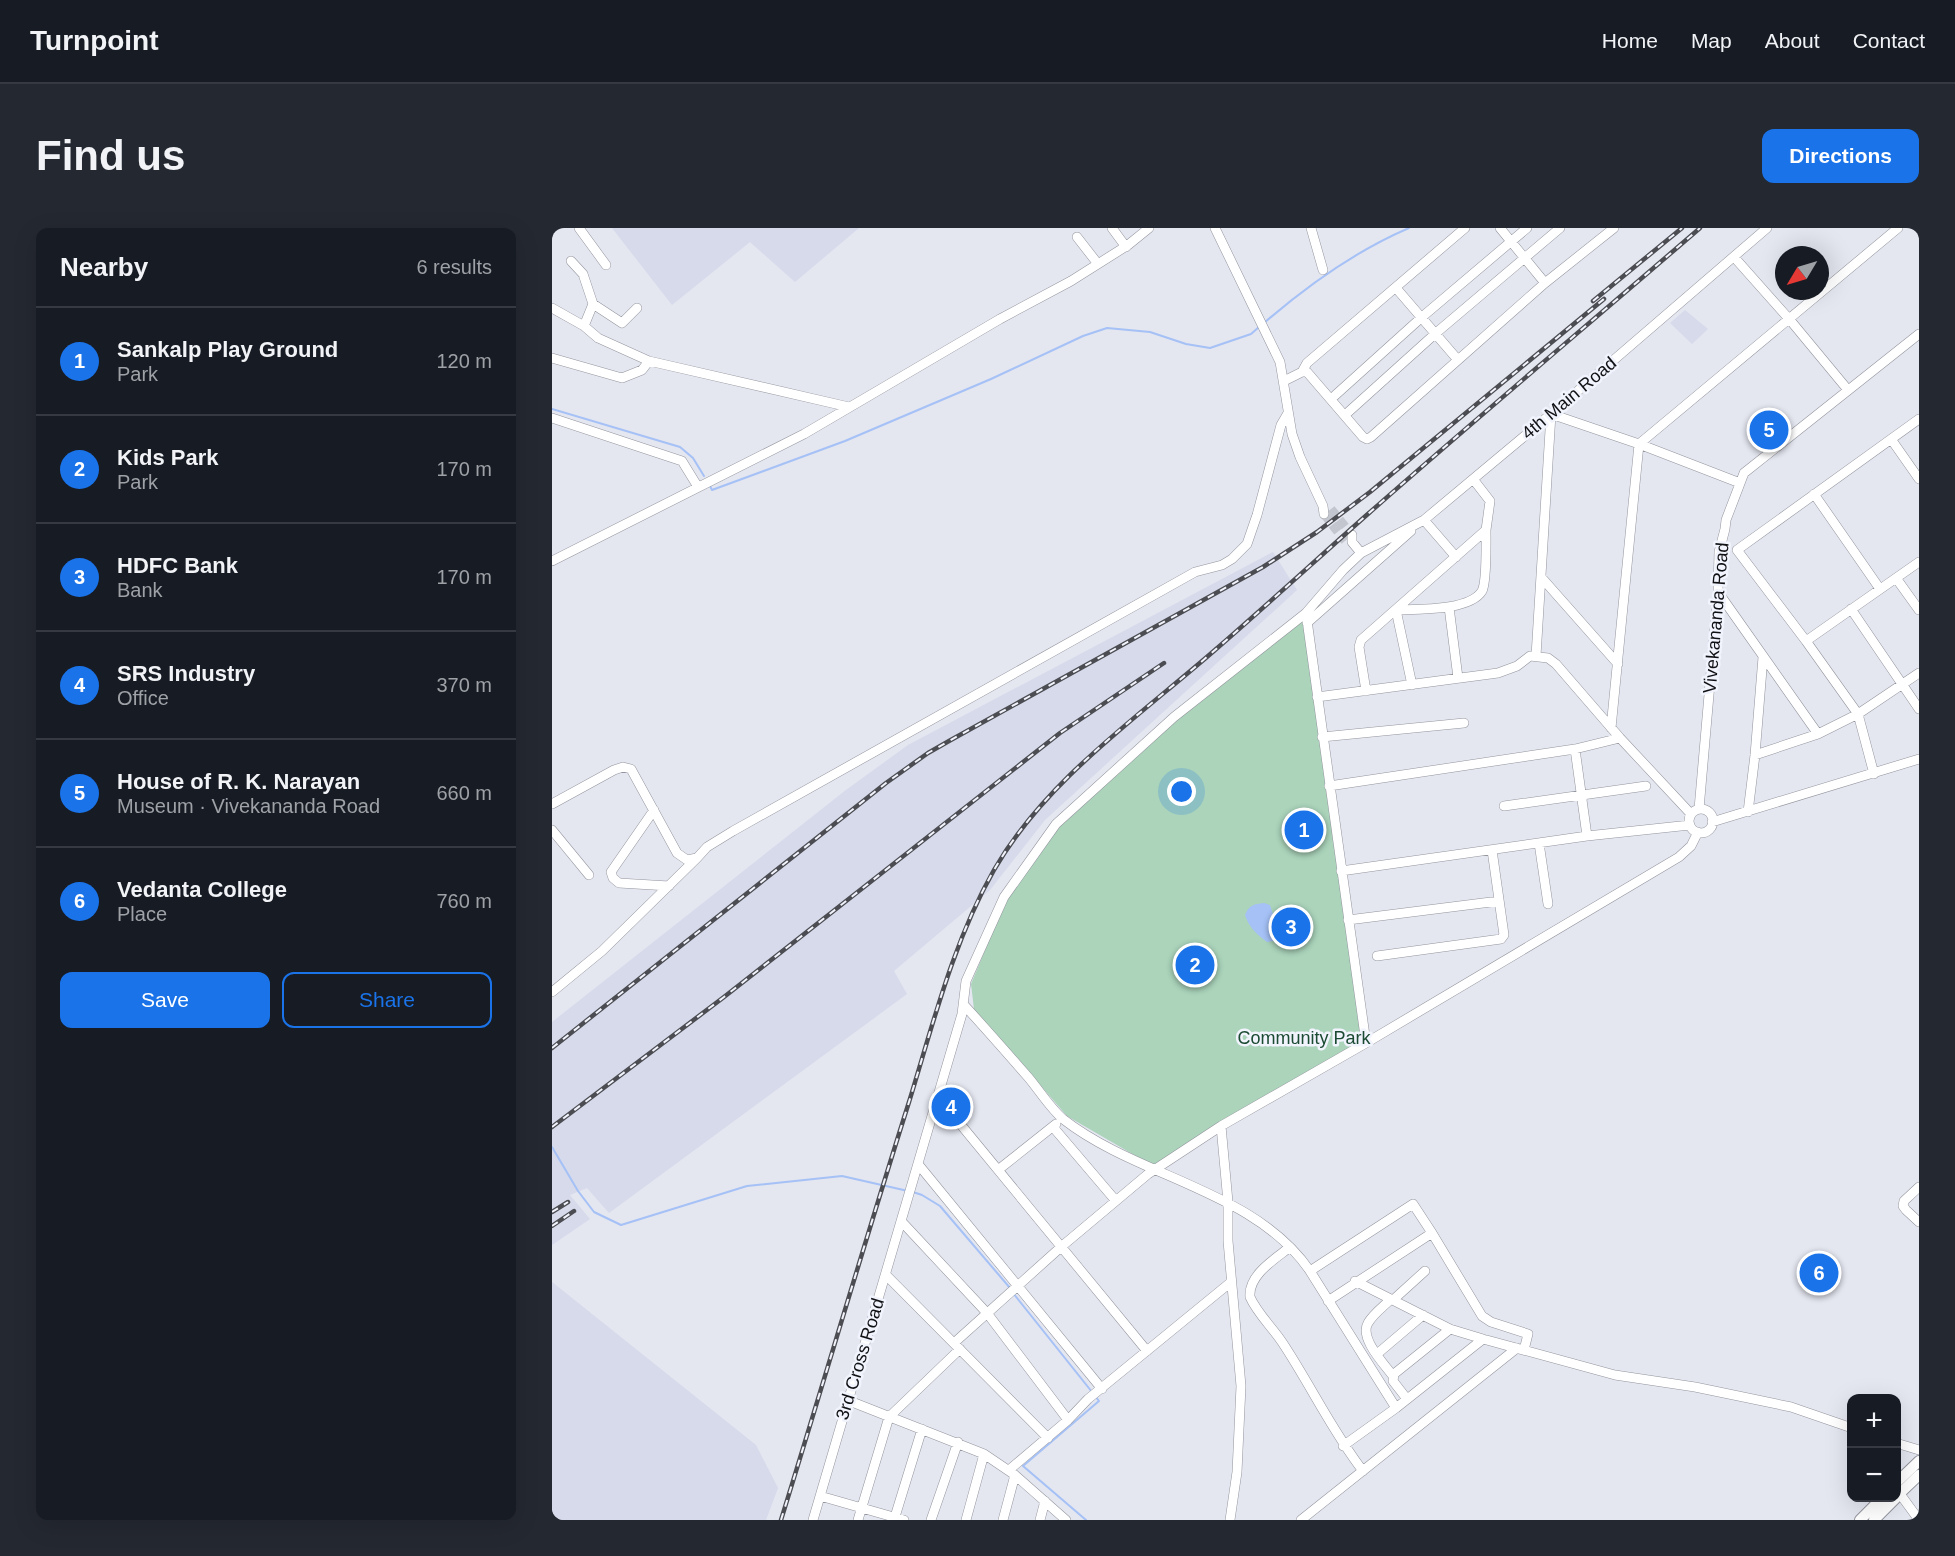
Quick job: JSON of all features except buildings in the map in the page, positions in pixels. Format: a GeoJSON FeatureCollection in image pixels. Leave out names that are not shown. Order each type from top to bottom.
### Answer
{"type":"FeatureCollection","features":[{"type":"Feature","properties":{"kind":"main road"},"geometry":{"type":"LineString","coordinates":[[1901,1487],[1919,1461]]}},
{"type":"Feature","properties":{"kind":"main road"},"geometry":{"type":"LineString","coordinates":[[1901,1490],[1919,1474]]}},
{"type":"Feature","properties":{"kind":"main road"},"geometry":{"type":"LineString","coordinates":[[1860,1520],[1877,1502]]}},
{"type":"Feature","properties":{"kind":"main road"},"geometry":{"type":"LineString","coordinates":[[1874,1520],[1889,1502]]}},
{"type":"Feature","properties":{"kind":"street"},"geometry":{"type":"LineString","coordinates":[[579,228],[606,265]]}},
{"type":"Feature","properties":{"kind":"street"},"geometry":{"type":"LineString","coordinates":[[1112,228],[1126,247]]}},
{"type":"Feature","properties":{"kind":"street"},"geometry":{"type":"LineString","coordinates":[[552,561],[804,434],[990,324],[1071,281],[1126,247],[1149,228]]}},
{"type":"Feature","properties":{"kind":"street"},"geometry":{"type":"LineString","coordinates":[[1215,228],[1280,362],[1292,434],[1300,457],[1326,509]]}},
{"type":"Feature","properties":{"kind":"street"},"geometry":{"type":"LineString","coordinates":[[1311,228],[1323,270]]}},
{"type":"Feature","properties":{"kind":"street"},"geometry":{"type":"LineString","coordinates":[[1302,372],[1307,363],[1465,228]]}},
{"type":"Feature","properties":{"kind":"street"},"geometry":{"type":"LineString","coordinates":[[1500,228],[1545,283]]}},
{"type":"Feature","properties":{"kind":"street"},"geometry":{"type":"LineString","coordinates":[[1331,399],[1422,317],[1527,228]]}},
{"type":"Feature","properties":{"kind":"street"},"geometry":{"type":"LineString","coordinates":[[1345,416],[1436,333],[1560,228]]}},
{"type":"Feature","properties":{"kind":"street"},"geometry":{"type":"LineString","coordinates":[[1284,381],[1302,372],[1307,372],[1367,439],[1545,283],[1614,228]]}},
{"type":"Feature","properties":{"kind":"street","name":"4th Main Road"},"geometry":{"type":"LineString","coordinates":[[964,1005],[966,981],[1004,897],[1056,824],[1174,717],[1305,613],[1361,553],[1424,519],[1551,414],[1767,228]]}},
{"type":"Feature","properties":{"kind":"street"},"geometry":{"type":"LineString","coordinates":[[1611,728],[1639,444],[1898,228]]}},
{"type":"Feature","properties":{"kind":"street"},"geometry":{"type":"LineString","coordinates":[[1077,237],[1098,264]]}},
{"type":"Feature","properties":{"kind":"street"},"geometry":{"type":"LineString","coordinates":[[1734,257],[1848,390]]}},
{"type":"Feature","properties":{"kind":"street"},"geometry":{"type":"LineString","coordinates":[[572,261],[583,274],[593,304],[622,323],[637,308]]}},
{"type":"Feature","properties":{"kind":"street"},"geometry":{"type":"LineString","coordinates":[[1396,288],[1458,360]]}},
{"type":"Feature","properties":{"kind":"street"},"geometry":{"type":"LineString","coordinates":[[584,326],[593,304]]}},
{"type":"Feature","properties":{"kind":"street"},"geometry":{"type":"LineString","coordinates":[[552,308],[584,326],[598,338],[649,361],[849,407]]}},
{"type":"Feature","properties":{"kind":"street","name":"Vivekananda Road"},"geometry":{"type":"LineString","coordinates":[[1695,812],[1718,592],[1719,552],[1726,520],[1744,473],[1919,334]]}},
{"type":"Feature","properties":{"kind":"street"},"geometry":{"type":"LineString","coordinates":[[552,358],[622,378],[642,370],[649,361]]}},
{"type":"Feature","properties":{"kind":"street"},"geometry":{"type":"LineString","coordinates":[[552,993],[602,951],[707,847],[1195,572],[1222,565],[1232,559],[1247,544],[1281,425],[1288,413]]}},
{"type":"Feature","properties":{"kind":"street"},"geometry":{"type":"LineString","coordinates":[[1536,656],[1551,414],[1639,444],[1740,483]]}},
{"type":"Feature","properties":{"kind":"street"},"geometry":{"type":"LineString","coordinates":[[552,418],[682,461],[698,487]]}},
{"type":"Feature","properties":{"kind":"street"},"geometry":{"type":"LineString","coordinates":[[1737,550],[1919,419]]}},
{"type":"Feature","properties":{"kind":"street"},"geometry":{"type":"LineString","coordinates":[[1891,439],[1919,479]]}},
{"type":"Feature","properties":{"kind":"street"},"geometry":{"type":"LineString","coordinates":[[1396,610],[1449,607],[1466,602],[1482,591],[1490,501],[1473,478]]}},
{"type":"Feature","properties":{"kind":"street"},"geometry":{"type":"LineString","coordinates":[[1814,494],[1880,589]]}},
{"type":"Feature","properties":{"kind":"street"},"geometry":{"type":"LineString","coordinates":[[1307,623],[1424,519],[1456,557]]}},
{"type":"Feature","properties":{"kind":"street"},"geometry":{"type":"LineString","coordinates":[[1366,691],[1359,647],[1361,640],[1486,530]]}},
{"type":"Feature","properties":{"kind":"street"},"geometry":{"type":"LineString","coordinates":[[1350,539],[1361,553]]}},
{"type":"Feature","properties":{"kind":"street"},"geometry":{"type":"LineString","coordinates":[[1723,540],[1731,543],[1737,550],[1858,714],[1874,774]]}},
{"type":"Feature","properties":{"kind":"street"},"geometry":{"type":"LineString","coordinates":[[1806,641],[1919,562]]}},
{"type":"Feature","properties":{"kind":"street"},"geometry":{"type":"LineString","coordinates":[[1541,577],[1618,664]]}},
{"type":"Feature","properties":{"kind":"street"},"geometry":{"type":"LineString","coordinates":[[1896,578],[1919,610]]}},
{"type":"Feature","properties":{"kind":"street"},"geometry":{"type":"LineString","coordinates":[[1718,592],[1818,734]]}},
{"type":"Feature","properties":{"kind":"street"},"geometry":{"type":"LineString","coordinates":[[1449,607],[1458,678]]}},
{"type":"Feature","properties":{"kind":"street"},"geometry":{"type":"LineString","coordinates":[[1851,609],[1919,709]]}},
{"type":"Feature","properties":{"kind":"street"},"geometry":{"type":"LineString","coordinates":[[1396,610],[1412,685]]}},
{"type":"Feature","properties":{"kind":"street"},"geometry":{"type":"LineString","coordinates":[[1305,613],[1366,1042]]}},
{"type":"Feature","properties":{"kind":"street"},"geometry":{"type":"LineString","coordinates":[[1317,698],[1498,673],[1511,669],[1530,656],[1548,658],[1556,664],[1620,738],[1695,812],[1709,813],[1712,822],[1708,831],[1698,832],[1690,825],[1689,819],[1695,812]]}},
{"type":"Feature","properties":{"kind":"street"},"geometry":{"type":"LineString","coordinates":[[1748,812],[1763,657]]}},
{"type":"Feature","properties":{"kind":"street"},"geometry":{"type":"LineString","coordinates":[[1755,755],[1818,734],[1858,714],[1919,674]]}},
{"type":"Feature","properties":{"kind":"street"},"geometry":{"type":"LineString","coordinates":[[1322,737],[1464,723]]}},
{"type":"Feature","properties":{"kind":"street"},"geometry":{"type":"LineString","coordinates":[[1329,786],[1575,749],[1620,738]]}},
{"type":"Feature","properties":{"kind":"street"},"geometry":{"type":"LineString","coordinates":[[1575,749],[1587,836]]}},
{"type":"Feature","properties":{"kind":"street"},"geometry":{"type":"LineString","coordinates":[[1712,822],[1919,759]]}},
{"type":"Feature","properties":{"kind":"street"},"geometry":{"type":"LineString","coordinates":[[552,804],[614,770],[623,767],[631,769],[677,853],[687,860],[697,858]]}},
{"type":"Feature","properties":{"kind":"street"},"geometry":{"type":"LineString","coordinates":[[1504,806],[1646,786]]}},
{"type":"Feature","properties":{"kind":"street"},"geometry":{"type":"LineString","coordinates":[[654,810],[610,872],[619,883],[669,886]]}},
{"type":"Feature","properties":{"kind":"street"},"geometry":{"type":"LineString","coordinates":[[1341,871],[1587,836],[1690,825]]}},
{"type":"Feature","properties":{"kind":"street"},"geometry":{"type":"LineString","coordinates":[[552,830],[589,875]]}},
{"type":"Feature","properties":{"kind":"street"},"geometry":{"type":"LineString","coordinates":[[858,1520],[889,1417],[987,1312],[1116,1201],[1154,1170],[1221,1126],[1679,857],[1691,846],[1698,832]]}},
{"type":"Feature","properties":{"kind":"street"},"geometry":{"type":"LineString","coordinates":[[1539,843],[1548,904]]}},
{"type":"Feature","properties":{"kind":"street"},"geometry":{"type":"LineString","coordinates":[[1377,956],[1501,939],[1504,935],[1492,850]]}},
{"type":"Feature","properties":{"kind":"street"},"geometry":{"type":"LineString","coordinates":[[1348,920],[1499,901]]}},
{"type":"Feature","properties":{"kind":"street"},"geometry":{"type":"LineString","coordinates":[[964,1005],[1003,1047],[1062,1118],[1109,1148],[1228,1202],[1290,1247],[1310,1271],[1396,1408]]}},
{"type":"Feature","properties":{"kind":"street","name":"3rd Cross Road"},"geometry":{"type":"LineString","coordinates":[[813,1520],[964,1005]]}},
{"type":"Feature","properties":{"kind":"street"},"geometry":{"type":"LineString","coordinates":[[938,1097],[1147,1351]]}},
{"type":"Feature","properties":{"kind":"street"},"geometry":{"type":"LineString","coordinates":[[998,1170],[1062,1118]]}},
{"type":"Feature","properties":{"kind":"street"},"geometry":{"type":"LineString","coordinates":[[1221,1126],[1228,1202],[1228,1241],[1241,1386],[1237,1472],[1230,1520]]}},
{"type":"Feature","properties":{"kind":"street"},"geometry":{"type":"LineString","coordinates":[[1053,1127],[1116,1201]]}},
{"type":"Feature","properties":{"kind":"street"},"geometry":{"type":"LineString","coordinates":[[918,1164],[1100,1390]]}},
{"type":"Feature","properties":{"kind":"street"},"geometry":{"type":"LineString","coordinates":[[1919,1186],[1904,1201],[1903,1206],[1919,1222]]}},
{"type":"Feature","properties":{"kind":"street"},"geometry":{"type":"LineString","coordinates":[[1301,1520],[1520,1349],[1528,1334],[1491,1322],[1482,1316],[1413,1204],[1310,1271]]}},
{"type":"Feature","properties":{"kind":"street"},"geometry":{"type":"LineString","coordinates":[[902,1222],[987,1312],[1068,1420]]}},
{"type":"Feature","properties":{"kind":"street"},"geometry":{"type":"LineString","coordinates":[[1328,1300],[1432,1233]]}},
{"type":"Feature","properties":{"kind":"street"},"geometry":{"type":"LineString","coordinates":[[1290,1247],[1266,1267],[1253,1282],[1249,1293],[1252,1302],[1281,1341],[1327,1415],[1343,1446],[1363,1471]]}},
{"type":"Feature","properties":{"kind":"street"},"geometry":{"type":"LineString","coordinates":[[1407,1399],[1368,1340],[1367,1327],[1368,1323],[1392,1299],[1425,1272]]}},
{"type":"Feature","properties":{"kind":"street"},"geometry":{"type":"LineString","coordinates":[[886,1275],[1047,1438]]}},
{"type":"Feature","properties":{"kind":"street"},"geometry":{"type":"LineString","coordinates":[[1355,1281],[1450,1329],[1483,1339],[1616,1375],[1791,1407],[1847,1427]]}},
{"type":"Feature","properties":{"kind":"street"},"geometry":{"type":"LineString","coordinates":[[1003,1520],[1012,1471],[1028,1454],[1068,1420],[1088,1399],[1232,1282]]}},
{"type":"Feature","properties":{"kind":"street"},"geometry":{"type":"LineString","coordinates":[[1233,1294],[1249,1293]]}},
{"type":"Feature","properties":{"kind":"street"},"geometry":{"type":"LineString","coordinates":[[1377,1354],[1423,1315]]}},
{"type":"Feature","properties":{"kind":"street"},"geometry":{"type":"LineString","coordinates":[[1393,1376],[1450,1329]]}},
{"type":"Feature","properties":{"kind":"street"},"geometry":{"type":"LineString","coordinates":[[1343,1446],[1396,1408],[1483,1339]]}},
{"type":"Feature","properties":{"kind":"street"},"geometry":{"type":"LineString","coordinates":[[847,1400],[984,1454],[1012,1471],[1066,1520]]}},
{"type":"Feature","properties":{"kind":"street"},"geometry":{"type":"LineString","coordinates":[[820,1496],[898,1519],[922,1429]]}},
{"type":"Feature","properties":{"kind":"street"},"geometry":{"type":"LineString","coordinates":[[931,1520],[958,1442]]}},
{"type":"Feature","properties":{"kind":"street"},"geometry":{"type":"LineString","coordinates":[[1901,1445],[1919,1450]]}},
{"type":"Feature","properties":{"kind":"street"},"geometry":{"type":"LineString","coordinates":[[966,1520],[984,1454]]}},
{"type":"Feature","properties":{"kind":"street"},"geometry":{"type":"LineString","coordinates":[[1901,1498],[1919,1520]]}},
{"type":"Feature","properties":{"kind":"street"},"geometry":{"type":"LineString","coordinates":[[1040,1520],[1045,1501]]}},
{"type":"Feature","properties":{"kind":"shaded area"},"geometry":{"type":"Polygon","coordinates":[[[612,228],[859,228],[795,282],[750,242],[672,305],[612,228]]]}},
{"type":"Feature","properties":{"kind":"shaded area"},"geometry":{"type":"Polygon","coordinates":[[[1685,310],[1708,329],[1692,344],[1670,323],[1685,310]]]}},
{"type":"Feature","properties":{"kind":"shaded area"},"geometry":{"type":"Polygon","coordinates":[[[1273,552],[1297,590],[1045,820],[990,890],[894,971],[907,994],[609,1213],[587,1188],[570,1195],[590,1219],[552,1245],[552,1022],[846,790],[908,745],[1273,552]]]}},
{"type":"Feature","properties":{"kind":"shaded area"},"geometry":{"type":"Polygon","coordinates":[[[552,1282],[756,1445],[778,1488],[766,1520],[552,1520],[552,1282]]]}},
{"type":"Feature","properties":{"kind":"green space","name":"Community Park"},"geometry":{"type":"Polygon","coordinates":[[[1304,618],[1363,1041],[1153,1166],[1067,1116],[974,1009],[971,984],[1005,902],[1060,826],[1176,720],[1304,618]]]}},
{"type":"Feature","properties":{"kind":"water"},"geometry":{"type":"Polygon","coordinates":[[[1264,903],[1270,905],[1275,920],[1273,941],[1267,942],[1253,930],[1245,915],[1252,906],[1264,903]]]}},
{"type":"Feature","properties":{"kind":"waterway"},"geometry":{"type":"LineString","coordinates":[[1264,323],[1298,295],[1351,258],[1409,228]]}},
{"type":"Feature","properties":{"kind":"waterway"},"geometry":{"type":"LineString","coordinates":[[710,486],[712,490],[845,441],[991,379],[1083,336],[1107,328],[1150,332],[1186,344],[1210,348],[1251,334],[1259,327]]}},
{"type":"Feature","properties":{"kind":"waterway"},"geometry":{"type":"LineString","coordinates":[[552,409],[680,447],[693,458],[704,476]]}},
{"type":"Feature","properties":{"kind":"waterway"},"geometry":{"type":"LineString","coordinates":[[552,1147],[578,1191],[594,1212],[621,1225],[747,1186],[842,1176],[908,1191]]}},
{"type":"Feature","properties":{"kind":"waterway"},"geometry":{"type":"LineString","coordinates":[[913,1192],[940,1206],[1010,1288]]}},
{"type":"Feature","properties":{"kind":"waterway"},"geometry":{"type":"LineString","coordinates":[[1013,1293],[1092,1392]]}},
{"type":"Feature","properties":{"kind":"waterway"},"geometry":{"type":"LineString","coordinates":[[1086,1520],[1023,1466],[1099,1401],[1095,1396]]}},
{"type":"Feature","properties":{"kind":"tunnel"},"geometry":{"type":"LineString","coordinates":[[1331,509],[1352,535]]}},
{"type":"Feature","properties":{"kind":"tunnel"},"geometry":{"type":"LineString","coordinates":[[1324,514],[1345,541]]}},
{"type":"Feature","properties":{"kind":"railway"},"geometry":{"type":"LineString","coordinates":[[1593,301],[1682,228]]}},
{"type":"Feature","properties":{"kind":"railway"},"geometry":{"type":"LineString","coordinates":[[781,1520],[955,954],[980,897],[1015,837],[1066,779],[1095,752],[1700,228]]}},
{"type":"Feature","properties":{"kind":"railway"},"geometry":{"type":"LineString","coordinates":[[552,1048],[886,783],[928,753],[1263,567],[1317,532],[1370,492],[1604,299]]}},
{"type":"Feature","properties":{"kind":"railway"},"geometry":{"type":"LineString","coordinates":[[552,1127],[724,997],[1060,733],[1164,663]]}},
{"type":"Feature","properties":{"kind":"railway"},"geometry":{"type":"LineString","coordinates":[[552,1212],[568,1202]]}},
{"type":"Feature","properties":{"kind":"railway"},"geometry":{"type":"LineString","coordinates":[[552,1226],[574,1211]]}},
{"type":"Feature","properties":{"kind":"place","name":"House of R. K. Narayan"},"geometry":{"type":"Point","coordinates":[1769,430]}},
{"type":"Feature","properties":{"kind":"place","name":"Sankalp Play Ground"},"geometry":{"type":"Point","coordinates":[1304,830]}},
{"type":"Feature","properties":{"kind":"place","name":"HDFC Bank"},"geometry":{"type":"Point","coordinates":[1291,927]}},
{"type":"Feature","properties":{"kind":"place","name":"Kids Park"},"geometry":{"type":"Point","coordinates":[1195,965]}},
{"type":"Feature","properties":{"kind":"place","name":"SRS Industry"},"geometry":{"type":"Point","coordinates":[951,1107]}},
{"type":"Feature","properties":{"kind":"place","name":"Vedanta College"},"geometry":{"type":"Point","coordinates":[1819,1273]}}]}
